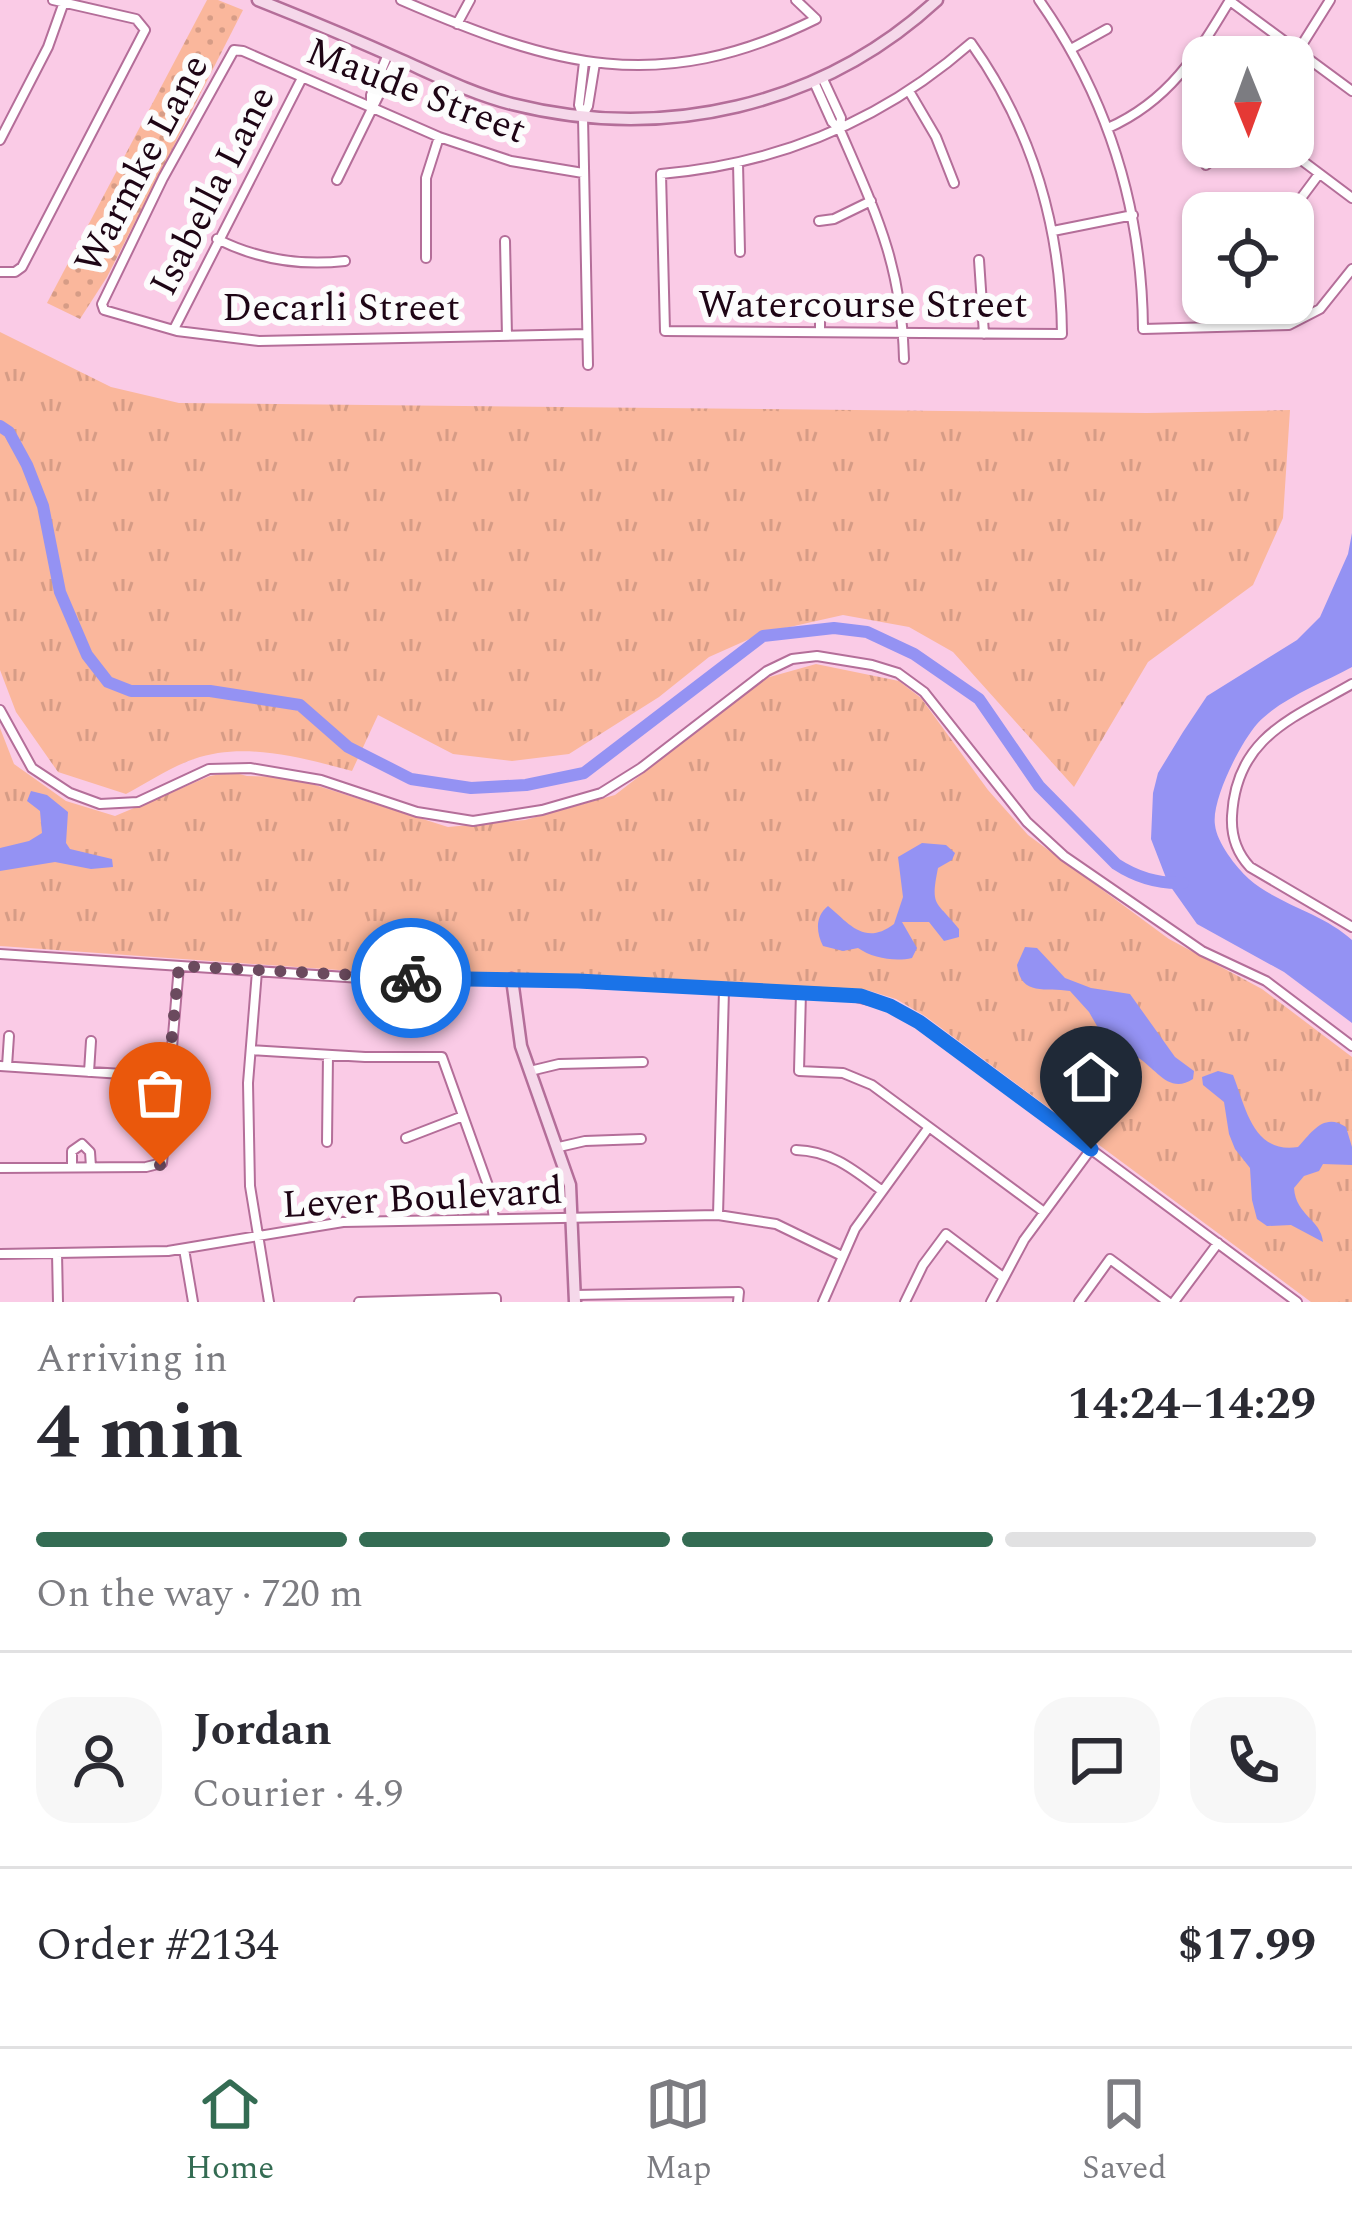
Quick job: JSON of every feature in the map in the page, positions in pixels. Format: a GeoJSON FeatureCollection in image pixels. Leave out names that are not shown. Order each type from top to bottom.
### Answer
{"type":"FeatureCollection","features":[{"type":"Feature","properties":{"kind":"street"},"geometry":{"type":"LineString","coordinates":[[258,0],[511,104],[629,120],[699,115],[752,104],[818,80],[879,46],[937,0]]}},
{"type":"Feature","properties":{"kind":"street"},"geometry":{"type":"LineString","coordinates":[[401,0],[516,47],[590,63],[681,62],[751,46],[816,19],[796,0]]}},
{"type":"Feature","properties":{"kind":"street"},"geometry":{"type":"LineString","coordinates":[[457,24],[470,0]]}},
{"type":"Feature","properties":{"kind":"street"},"geometry":{"type":"LineString","coordinates":[[1040,0],[1071,49],[1108,128],[1133,215],[1143,329],[1288,325],[1320,309],[1352,269]]}},
{"type":"Feature","properties":{"kind":"street"},"geometry":{"type":"LineString","coordinates":[[1208,36],[1230,0],[1278,36]]}},
{"type":"Feature","properties":{"kind":"street"},"geometry":{"type":"LineString","coordinates":[[1307,36],[1330,0]]}},
{"type":"Feature","properties":{"kind":"street"},"geometry":{"type":"LineString","coordinates":[[0,140],[48,46],[59,1],[143,23],[143,36],[22,267],[0,272]]}},
{"type":"Feature","properties":{"kind":"street"},"geometry":{"type":"LineString","coordinates":[[1071,49],[1107,29]]}},
{"type":"Feature","properties":{"kind":"street"},"geometry":{"type":"LineString","coordinates":[[740,253],[738,163],[840,130],[910,91],[971,43],[1024,137],[1053,231],[1133,215]]}},
{"type":"Feature","properties":{"kind":"street","name":"Maude Street"},"geometry":{"type":"LineString","coordinates":[[234,50],[439,136],[511,160],[583,173]]}},
{"type":"Feature","properties":{"kind":"street","name":"Warmke Lane"},"geometry":{"type":"LineString","coordinates":[[102,304],[163,178],[234,50]]}},
{"type":"Feature","properties":{"kind":"street"},"geometry":{"type":"LineString","coordinates":[[338,180],[371,106],[371,95],[393,56]]}},
{"type":"Feature","properties":{"kind":"street"},"geometry":{"type":"LineString","coordinates":[[588,365],[583,117],[590,63]]}},
{"type":"Feature","properties":{"kind":"street"},"geometry":{"type":"LineString","coordinates":[[1314,63],[1352,91]]}},
{"type":"Feature","properties":{"kind":"street"},"geometry":{"type":"LineString","coordinates":[[1108,128],[1154,102],[1182,75]]}},
{"type":"Feature","properties":{"kind":"street","name":"Isabella Lane"},"geometry":{"type":"LineString","coordinates":[[174,329],[302,77]]}},
{"type":"Feature","properties":{"kind":"street"},"geometry":{"type":"LineString","coordinates":[[818,80],[895,264],[904,359]]}},
{"type":"Feature","properties":{"kind":"street"},"geometry":{"type":"LineString","coordinates":[[910,91],[936,137],[954,183]]}},
{"type":"Feature","properties":{"kind":"street"},"geometry":{"type":"LineString","coordinates":[[426,258],[427,178],[439,136]]}},
{"type":"Feature","properties":{"kind":"street","name":"Watercourse Street"},"geometry":{"type":"LineString","coordinates":[[738,163],[661,174],[665,332],[1061,334],[1053,231]]}},
{"type":"Feature","properties":{"kind":"street"},"geometry":{"type":"LineString","coordinates":[[1311,168],[1352,198]]}},
{"type":"Feature","properties":{"kind":"street"},"geometry":{"type":"LineString","coordinates":[[1306,192],[1319,174]]}},
{"type":"Feature","properties":{"kind":"street"},"geometry":{"type":"LineString","coordinates":[[819,220],[834,219],[871,201]]}},
{"type":"Feature","properties":{"kind":"street"},"geometry":{"type":"LineString","coordinates":[[217,239],[283,260],[345,261]]}},
{"type":"Feature","properties":{"kind":"street"},"geometry":{"type":"LineString","coordinates":[[505,241],[507,336]]}},
{"type":"Feature","properties":{"kind":"street"},"geometry":{"type":"LineString","coordinates":[[979,260],[984,334]]}},
{"type":"Feature","properties":{"kind":"street"},"geometry":{"type":"LineString","coordinates":[[820,301],[820,332]]}},
{"type":"Feature","properties":{"kind":"street","name":"Decarli Street"},"geometry":{"type":"LineString","coordinates":[[102,304],[104,310],[174,329],[259,341],[586,334]]}},
{"type":"Feature","properties":{"kind":"street"},"geometry":{"type":"LineString","coordinates":[[0,710],[32,768],[70,793],[100,804],[138,802],[214,768],[250,768],[321,781],[435,817],[473,821],[542,810],[601,793],[767,671],[792,659],[817,656],[872,665],[905,677],[924,692],[1027,822],[1064,856],[1202,951],[1266,980],[1352,1046]]}},
{"type":"Feature","properties":{"kind":"street"},"geometry":{"type":"LineString","coordinates":[[1352,684],[1264,737],[1238,782],[1232,831],[1240,856],[1250,867],[1352,927]]}},
{"type":"Feature","properties":{"kind":"street"},"geometry":{"type":"LineString","coordinates":[[0,954],[361,978],[512,979],[861,996],[906,1013],[1297,1302]]}},
{"type":"Feature","properties":{"kind":"street"},"geometry":{"type":"LineString","coordinates":[[0,1168],[154,1166],[164,1161],[179,966]]}},
{"type":"Feature","properties":{"kind":"street"},"geometry":{"type":"LineString","coordinates":[[257,971],[250,1186],[269,1302]]}},
{"type":"Feature","properties":{"kind":"street"},"geometry":{"type":"LineString","coordinates":[[512,979],[516,1029],[570,1185],[575,1299],[738,1297]]}},
{"type":"Feature","properties":{"kind":"street"},"geometry":{"type":"LineString","coordinates":[[718,1216],[724,990]]}},
{"type":"Feature","properties":{"kind":"street"},"geometry":{"type":"LineString","coordinates":[[801,992],[799,1071],[843,1073],[863,1080],[1044,1212]]}},
{"type":"Feature","properties":{"kind":"street"},"geometry":{"type":"LineString","coordinates":[[9,1036],[4,1066],[168,1077]]}},
{"type":"Feature","properties":{"kind":"street"},"geometry":{"type":"LineString","coordinates":[[89,1072],[91,1041]]}},
{"type":"Feature","properties":{"kind":"street"},"geometry":{"type":"LineString","coordinates":[[251,1050],[442,1057],[490,1191],[494,1220]]}},
{"type":"Feature","properties":{"kind":"street"},"geometry":{"type":"LineString","coordinates":[[326,1142],[328,1055]]}},
{"type":"Feature","properties":{"kind":"street"},"geometry":{"type":"LineString","coordinates":[[530,1071],[560,1064],[643,1062]]}},
{"type":"Feature","properties":{"kind":"street"},"geometry":{"type":"LineString","coordinates":[[406,1138],[463,1116]]}},
{"type":"Feature","properties":{"kind":"street"},"geometry":{"type":"LineString","coordinates":[[823,1302],[840,1255],[928,1127]]}},
{"type":"Feature","properties":{"kind":"street"},"geometry":{"type":"LineString","coordinates":[[559,1147],[640,1139]]}},
{"type":"Feature","properties":{"kind":"street"},"geometry":{"type":"LineString","coordinates":[[72,1167],[72,1151],[82,1144],[90,1152],[91,1167]]}},
{"type":"Feature","properties":{"kind":"street"},"geometry":{"type":"LineString","coordinates":[[991,1302],[1044,1212],[1091,1149]]}},
{"type":"Feature","properties":{"kind":"street"},"geometry":{"type":"LineString","coordinates":[[796,1150],[828,1154],[881,1190]]}},
{"type":"Feature","properties":{"kind":"street","name":"Lever Boulevard"},"geometry":{"type":"LineString","coordinates":[[0,1255],[184,1249],[343,1222],[718,1216],[783,1226],[840,1255]]}},
{"type":"Feature","properties":{"kind":"street"},"geometry":{"type":"LineString","coordinates":[[904,1302],[946,1234],[1003,1276]]}},
{"type":"Feature","properties":{"kind":"street"},"geometry":{"type":"LineString","coordinates":[[1079,1302],[1109,1258],[1171,1302],[1218,1243]]}},
{"type":"Feature","properties":{"kind":"street"},"geometry":{"type":"LineString","coordinates":[[184,1249],[193,1302]]}},
{"type":"Feature","properties":{"kind":"street"},"geometry":{"type":"LineString","coordinates":[[57,1253],[58,1302]]}},
{"type":"Feature","properties":{"kind":"street"},"geometry":{"type":"LineString","coordinates":[[1270,1302],[1280,1289]]}},
{"type":"Feature","properties":{"kind":"street"},"geometry":{"type":"LineString","coordinates":[[359,1302],[496,1300]]}},
{"type":"Feature","properties":{"kind":"green space"},"geometry":{"type":"Polygon","coordinates":[[[207,0],[243,10],[107,277],[80,319],[47,303],[207,0]]]}},
{"type":"Feature","properties":{"kind":"green space"},"geometry":{"type":"Polygon","coordinates":[[[0,332],[111,387],[179,403],[1147,413],[1290,410],[1283,518],[1253,585],[1148,662],[1074,787],[953,652],[909,627],[843,615],[763,633],[709,657],[659,697],[569,754],[512,761],[453,754],[378,715],[352,771],[273,753],[233,751],[185,762],[126,794],[58,772],[16,712],[0,670],[0,332]]]}},
{"type":"Feature","properties":{"kind":"green space"},"geometry":{"type":"Polygon","coordinates":[[[816,664],[899,681],[921,698],[988,790],[1028,835],[1169,939],[1262,989],[1352,1057],[1352,1302],[1311,1302],[925,1016],[896,999],[867,990],[584,975],[367,972],[0,946],[0,728],[14,764],[66,801],[115,816],[210,776],[232,772],[290,777],[448,827],[525,820],[615,795],[766,678],[816,664]]]}},
{"type":"Feature","properties":{"kind":"shaded area"},"geometry":{"type":"Polygon","coordinates":[[[1352,533],[1352,667],[1289,699],[1257,724],[1228,772],[1215,825],[1228,854],[1249,879],[1352,940],[1352,1023],[1284,972],[1197,924],[1168,883],[1151,839],[1158,773],[1183,732],[1207,696],[1297,640],[1320,617],[1348,554],[1352,533]]]}},
{"type":"Feature","properties":{"kind":"shaded area"},"geometry":{"type":"Polygon","coordinates":[[[31,791],[47,795],[68,812],[66,843],[70,849],[112,859],[113,867],[91,869],[55,862],[0,871],[0,848],[42,833],[40,811],[27,801],[31,791]]]}},
{"type":"Feature","properties":{"kind":"shaded area"},"geometry":{"type":"Polygon","coordinates":[[[922,843],[946,845],[955,853],[938,868],[935,890],[937,903],[959,929],[959,937],[944,941],[929,922],[902,922],[917,948],[912,958],[891,959],[858,948],[843,951],[823,946],[818,924],[828,906],[865,933],[894,924],[903,897],[898,857],[922,843]]]}},
{"type":"Feature","properties":{"kind":"shaded area"},"geometry":{"type":"Polygon","coordinates":[[[1025,947],[1037,948],[1065,978],[1130,994],[1175,1057],[1194,1071],[1193,1079],[1170,1082],[1137,1057],[1109,1047],[1070,991],[1029,986],[1017,965],[1025,947]]]}},
{"type":"Feature","properties":{"kind":"shaded area"},"geometry":{"type":"Polygon","coordinates":[[[1218,1071],[1233,1075],[1247,1114],[1271,1143],[1298,1147],[1325,1123],[1346,1127],[1352,1165],[1323,1164],[1294,1188],[1299,1205],[1323,1242],[1291,1225],[1267,1226],[1257,1219],[1250,1168],[1229,1134],[1224,1102],[1203,1085],[1202,1077],[1218,1071]]]}},
{"type":"Feature","properties":{"kind":"waterway"},"geometry":{"type":"LineString","coordinates":[[0,426],[9,432],[27,465],[43,506],[60,592],[87,655],[108,682],[131,691],[210,691],[300,705],[348,747],[411,779],[471,788],[526,785],[584,773],[763,636],[834,628],[867,632],[914,654],[979,699],[1039,786],[1116,864],[1148,879],[1183,883]]}},
{"type":"Feature","properties":{"kind":"way so far"},"geometry":{"type":"LineString","coordinates":[[160,1165],[166,1151],[166,1096],[179,966],[411,978]]}},
{"type":"Feature","properties":{"kind":"route"},"geometry":{"type":"LineString","coordinates":[[411,978],[578,981],[861,996],[906,1013],[1091,1149]]}}]}
